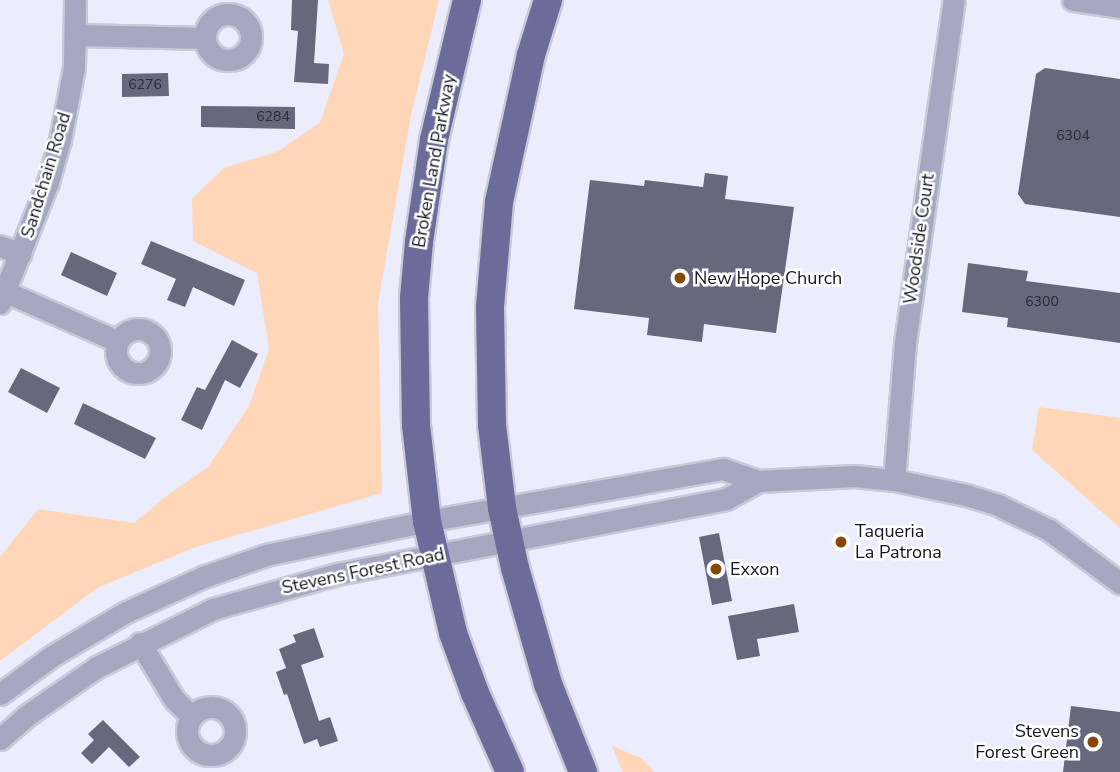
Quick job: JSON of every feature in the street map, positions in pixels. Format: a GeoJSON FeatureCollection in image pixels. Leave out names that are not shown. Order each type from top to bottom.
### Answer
{"type":"FeatureCollection","features":[{"type":"Feature","properties":{"kind":"main road","name":"Broken Land Parkway"},"geometry":{"type":"LineString","coordinates":[[467,0],[434,140],[417,264],[416,412],[427,521],[453,634],[475,693],[510,772]]}},
{"type":"Feature","properties":{"kind":"main road"},"geometry":{"type":"LineString","coordinates":[[548,0],[531,55],[507,156],[493,257],[489,365],[492,425],[509,542],[548,684],[583,772]]}},
{"type":"Feature","properties":{"kind":"street","name":"Sandchain Road"},"geometry":{"type":"LineString","coordinates":[[3,298],[60,139],[72,79],[76,35],[75,0]]}},
{"type":"Feature","properties":{"kind":"street","name":"Woodside Court"},"geometry":{"type":"LineString","coordinates":[[894,480],[905,344],[954,0]]}},
{"type":"Feature","properties":{"kind":"street"},"geometry":{"type":"LineString","coordinates":[[1073,0],[1120,7]]}},
{"type":"Feature","properties":{"kind":"street"},"geometry":{"type":"LineString","coordinates":[[76,35],[204,38]]}},
{"type":"Feature","properties":{"kind":"street"},"geometry":{"type":"LineString","coordinates":[[0,246],[21,254]]}},
{"type":"Feature","properties":{"kind":"street"},"geometry":{"type":"LineString","coordinates":[[3,298],[117,341]]}},
{"type":"Feature","properties":{"kind":"street","name":"Stevens Forest Road"},"geometry":{"type":"LineString","coordinates":[[0,694],[81,638],[146,602],[203,577],[266,555],[427,521],[723,469],[758,481],[823,476],[894,480],[966,495],[1025,517],[1072,544],[1120,583]]}},
{"type":"Feature","properties":{"kind":"street","name":"Stevens Forest Road"},"geometry":{"type":"LineString","coordinates":[[0,739],[26,716],[97,667],[140,643],[213,610],[275,589],[726,499],[758,481]]}},
{"type":"Feature","properties":{"kind":"street"},"geometry":{"type":"LineString","coordinates":[[140,643],[173,699],[192,717]]}},
{"type":"Feature","properties":{"kind":"shaded area"},"geometry":{"type":"Polygon","coordinates":[[[328,0],[439,0],[411,115],[378,303],[382,493],[196,547],[97,588],[0,661],[0,557],[38,509],[134,523],[208,467],[249,406],[269,349],[257,273],[193,241],[192,199],[224,168],[279,151],[320,122],[344,54],[328,0]]]}},
{"type":"Feature","properties":{"kind":"shaded area"},"geometry":{"type":"Polygon","coordinates":[[[1039,407],[1120,418],[1120,528],[1032,450],[1039,407]]]}},
{"type":"Feature","properties":{"kind":"shaded area"},"geometry":{"type":"Polygon","coordinates":[[[612,746],[641,758],[654,772],[623,772],[612,746]]]}},
{"type":"Feature","properties":{"kind":"building"},"geometry":{"type":"Polygon","coordinates":[[[292,0],[318,0],[314,63],[329,64],[328,84],[294,82],[298,31],[291,30],[292,0]]]}},
{"type":"Feature","properties":{"kind":"building"},"geometry":{"type":"Polygon","coordinates":[[[1045,68],[1120,79],[1120,217],[1025,204],[1018,194],[1036,74],[1045,68]]]}},
{"type":"Feature","properties":{"kind":"building"},"geometry":{"type":"Polygon","coordinates":[[[168,73],[169,96],[122,97],[122,74],[168,73]]]}},
{"type":"Feature","properties":{"kind":"building"},"geometry":{"type":"Polygon","coordinates":[[[201,106],[295,107],[295,129],[201,127],[201,106]]]}},
{"type":"Feature","properties":{"kind":"building","name":"New Hope Church"},"geometry":{"type":"Polygon","coordinates":[[[705,173],[728,176],[725,199],[794,207],[776,333],[704,324],[702,342],[647,335],[649,318],[574,309],[590,180],[644,186],[645,180],[703,187],[705,173]]]}},
{"type":"Feature","properties":{"kind":"building"},"geometry":{"type":"Polygon","coordinates":[[[151,241],[245,280],[234,306],[193,287],[185,307],[167,300],[176,279],[141,264],[151,241]]]}},
{"type":"Feature","properties":{"kind":"building"},"geometry":{"type":"Polygon","coordinates":[[[71,252],[117,273],[107,296],[61,275],[71,252]]]}},
{"type":"Feature","properties":{"kind":"building"},"geometry":{"type":"Polygon","coordinates":[[[968,263],[1028,271],[1026,281],[1120,293],[1120,343],[1007,327],[1008,318],[962,312],[968,263]]]}},
{"type":"Feature","properties":{"kind":"building"},"geometry":{"type":"Polygon","coordinates":[[[232,340],[258,354],[240,388],[225,380],[202,430],[181,420],[197,387],[205,390],[232,340]]]}},
{"type":"Feature","properties":{"kind":"building"},"geometry":{"type":"Polygon","coordinates":[[[21,368],[60,388],[47,413],[8,392],[21,368]]]}},
{"type":"Feature","properties":{"kind":"building"},"geometry":{"type":"Polygon","coordinates":[[[83,403],[156,438],[145,459],[74,424],[83,403]]]}},
{"type":"Feature","properties":{"kind":"building","name":"Exxon"},"geometry":{"type":"Polygon","coordinates":[[[719,533],[732,601],[712,605],[699,537],[719,533]]]}},
{"type":"Feature","properties":{"kind":"building"},"geometry":{"type":"Polygon","coordinates":[[[794,604],[799,632],[757,639],[760,656],[737,660],[728,616],[794,604]]]}},
{"type":"Feature","properties":{"kind":"building"},"geometry":{"type":"Polygon","coordinates":[[[314,628],[324,657],[301,665],[319,721],[330,717],[338,741],[320,747],[317,739],[304,744],[287,694],[284,695],[276,672],[286,668],[279,649],[296,642],[293,635],[314,628]]]}},
{"type":"Feature","properties":{"kind":"building","name":"Stevens Forest Green"},"geometry":{"type":"Polygon","coordinates":[[[1071,706],[1120,712],[1120,772],[1063,772],[1071,706]]]}},
{"type":"Feature","properties":{"kind":"building"},"geometry":{"type":"Polygon","coordinates":[[[103,720],[140,757],[129,767],[109,747],[92,764],[81,753],[94,740],[88,734],[103,720]]]}},
{"type":"Feature","properties":{"kind":"place","name":"New Hope Church"},"geometry":{"type":"Point","coordinates":[680,278]}},
{"type":"Feature","properties":{"kind":"place","name":"Taqueria La Patrona"},"geometry":{"type":"Point","coordinates":[841,542]}},
{"type":"Feature","properties":{"kind":"place","name":"Exxon"},"geometry":{"type":"Point","coordinates":[716,569]}},
{"type":"Feature","properties":{"kind":"place","name":"Stevens Forest Green"},"geometry":{"type":"Point","coordinates":[1093,742]}}]}
